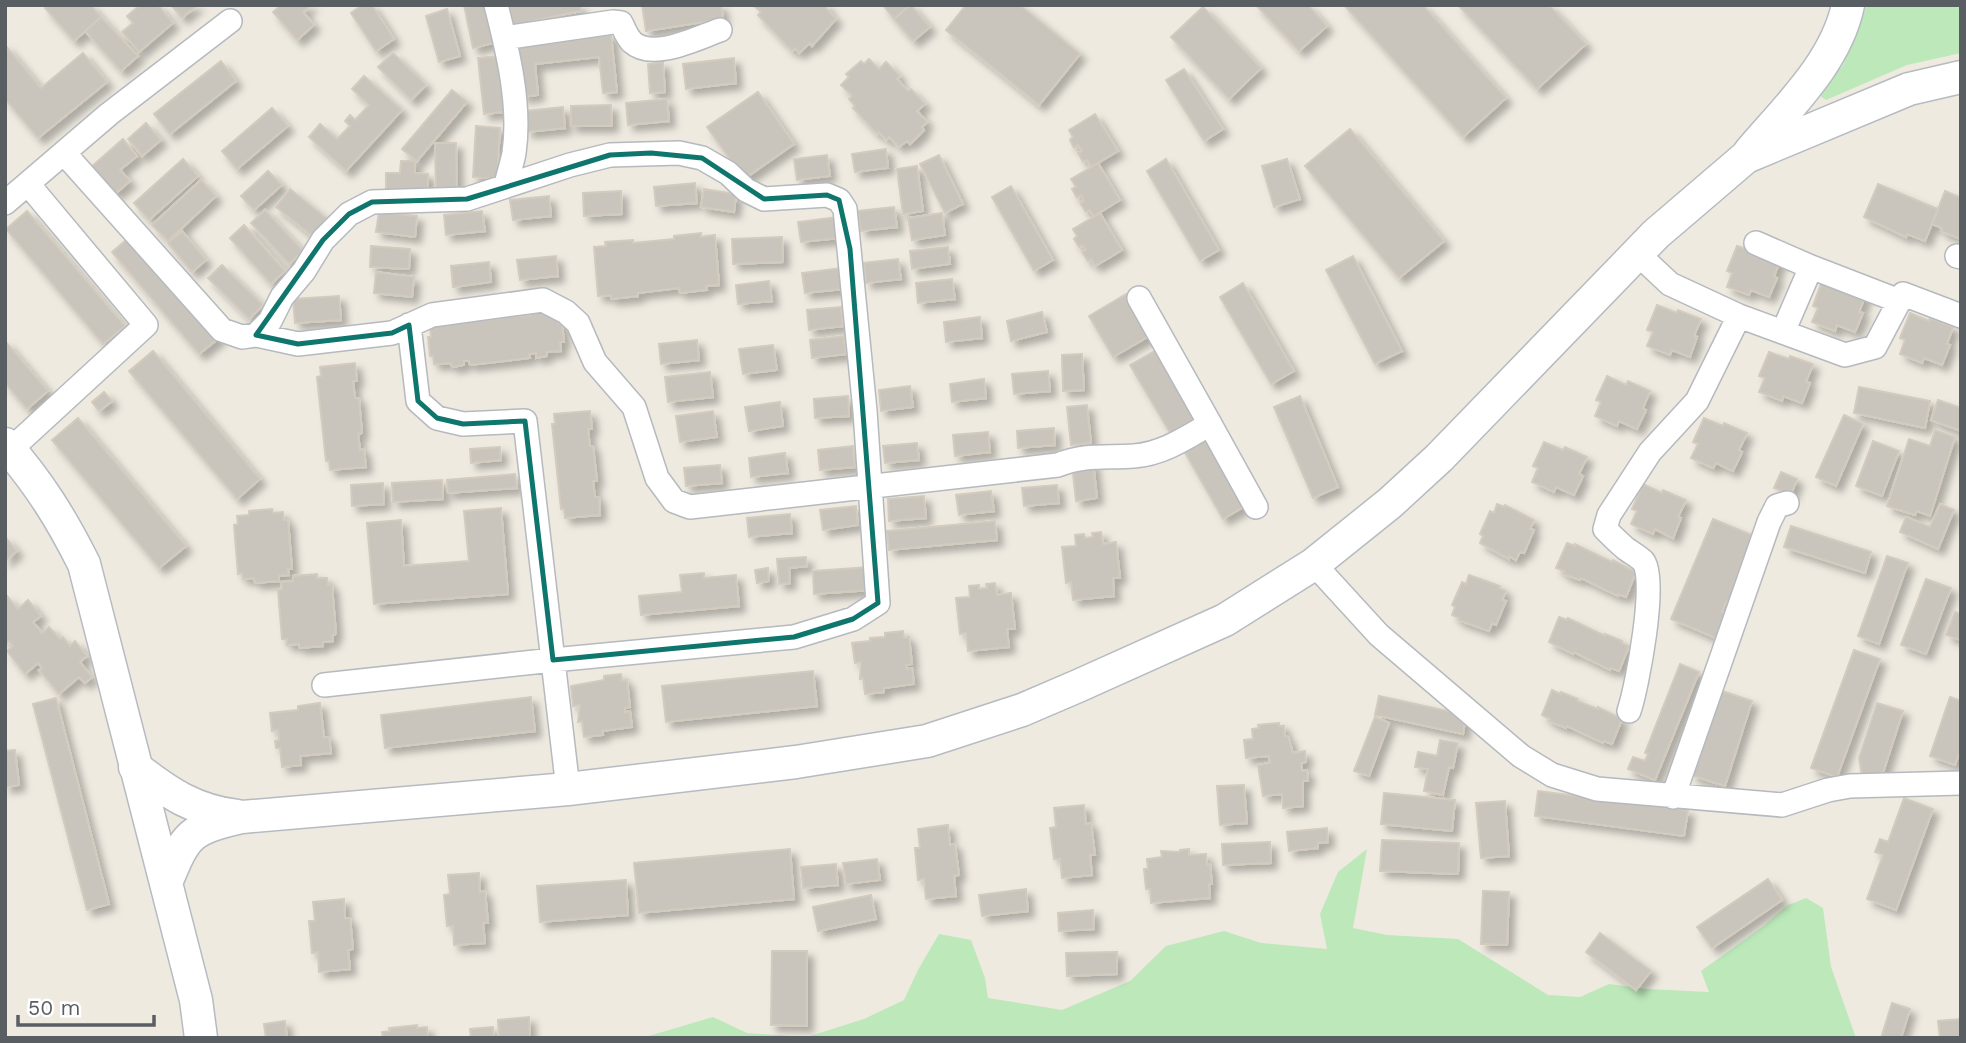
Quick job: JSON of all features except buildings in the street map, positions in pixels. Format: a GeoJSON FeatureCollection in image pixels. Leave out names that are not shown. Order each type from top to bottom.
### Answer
{"type":"FeatureCollection","features":[{"type":"Feature","properties":{"kind":"main road"},"geometry":{"type":"LineString","coordinates":[[166,884],[178,853],[190,836],[207,825],[242,817],[568,789],[796,762],[928,741],[1021,710],[1225,620],[1314,564],[1390,503],[1439,458],[1656,233],[1746,157],[1826,59],[1840,33],[1848,5]]}},
{"type":"Feature","properties":{"kind":"main road"},"geometry":{"type":"LineString","coordinates":[[1746,157],[1909,89],[1961,77]]}},
{"type":"Feature","properties":{"kind":"main road"},"geometry":{"type":"LineString","coordinates":[[8,447],[60,516],[84,564],[197,1000],[201,1038]]}},
{"type":"Feature","properties":{"kind":"main road"},"geometry":{"type":"LineString","coordinates":[[135,767],[162,788],[194,806],[215,814],[242,817]]}},
{"type":"Feature","properties":{"kind":"street"},"geometry":{"type":"LineString","coordinates":[[496,5],[515,106],[514,153],[506,186]]}},
{"type":"Feature","properties":{"kind":"street"},"geometry":{"type":"LineString","coordinates":[[5,203],[109,114],[230,21]]}},
{"type":"Feature","properties":{"kind":"street"},"geometry":{"type":"LineString","coordinates":[[504,38],[613,22],[621,23],[630,40],[642,48],[658,51],[720,30]]}},
{"type":"Feature","properties":{"kind":"street"},"geometry":{"type":"LineString","coordinates":[[64,153],[222,330],[242,337],[256,335],[298,344],[392,333],[432,315],[543,300],[566,312],[578,323],[595,362],[634,407],[657,478],[674,501],[690,507],[1058,465],[1073,459],[1100,455],[1136,456],[1170,447],[1210,424]]}},
{"type":"Feature","properties":{"kind":"street"},"geometry":{"type":"LineString","coordinates":[[256,335],[270,321],[282,297],[304,271],[323,240],[349,214],[372,202],[467,199],[610,155],[679,153],[702,158],[728,173],[746,190],[764,199],[827,195],[839,200],[845,208],[865,411],[878,604],[853,619],[794,638],[324,685]]}},
{"type":"Feature","properties":{"kind":"street"},"geometry":{"type":"LineString","coordinates":[[8,447],[146,325],[28,184]]}},
{"type":"Feature","properties":{"kind":"street"},"geometry":{"type":"LineString","coordinates":[[1756,243],[1899,301]]}},
{"type":"Feature","properties":{"kind":"street"},"geometry":{"type":"LineString","coordinates":[[1637,253],[1670,284],[1739,316],[1845,355],[1875,347],[1903,294],[1961,316]]}},
{"type":"Feature","properties":{"kind":"street"},"geometry":{"type":"LineString","coordinates":[[1783,332],[1811,267]]}},
{"type":"Feature","properties":{"kind":"street"},"geometry":{"type":"LineString","coordinates":[[1139,298],[1256,507]]}},
{"type":"Feature","properties":{"kind":"street"},"geometry":{"type":"LineString","coordinates":[[1629,711],[1637,689],[1648,571],[1643,561],[1605,529],[1609,515],[1650,452],[1697,401],[1739,316]]}},
{"type":"Feature","properties":{"kind":"street"},"geometry":{"type":"LineString","coordinates":[[409,325],[418,401],[437,418],[463,425],[525,421],[568,789]]}},
{"type":"Feature","properties":{"kind":"street"},"geometry":{"type":"LineString","coordinates":[[1674,797],[1769,522],[1777,506],[1787,503]]}},
{"type":"Feature","properties":{"kind":"street"},"geometry":{"type":"LineString","coordinates":[[1314,564],[1379,635],[1521,756],[1552,775],[1597,789],[1782,805],[1850,786],[1961,783]]}},
{"type":"Feature","properties":{"kind":"highlighted area"},"geometry":{"type":"Polygon","coordinates":[[[651,153],[702,158],[764,199],[827,195],[839,200],[850,249],[878,603],[853,619],[794,637],[553,660],[525,421],[463,424],[437,418],[418,401],[409,325],[392,333],[298,344],[256,335],[323,240],[349,214],[372,202],[467,199],[610,155],[651,153]]]}},
{"type":"Feature","properties":{"kind":"green space"},"geometry":{"type":"Polygon","coordinates":[[[1867,5],[1961,5],[1961,53],[1907,65],[1826,100],[1819,95],[1843,65],[1867,5]]]}},
{"type":"Feature","properties":{"kind":"green space"},"geometry":{"type":"Polygon","coordinates":[[[1367,849],[1353,928],[1387,935],[1458,939],[1548,995],[1580,997],[1609,984],[1709,992],[1701,971],[1788,905],[1806,898],[1823,908],[1831,967],[1856,1038],[642,1038],[713,1017],[747,1033],[807,1037],[864,1019],[904,1000],[939,934],[971,940],[985,978],[988,998],[1062,1010],[1130,981],[1166,946],[1224,931],[1261,943],[1327,949],[1320,914],[1338,872],[1367,849]]]}}]}
